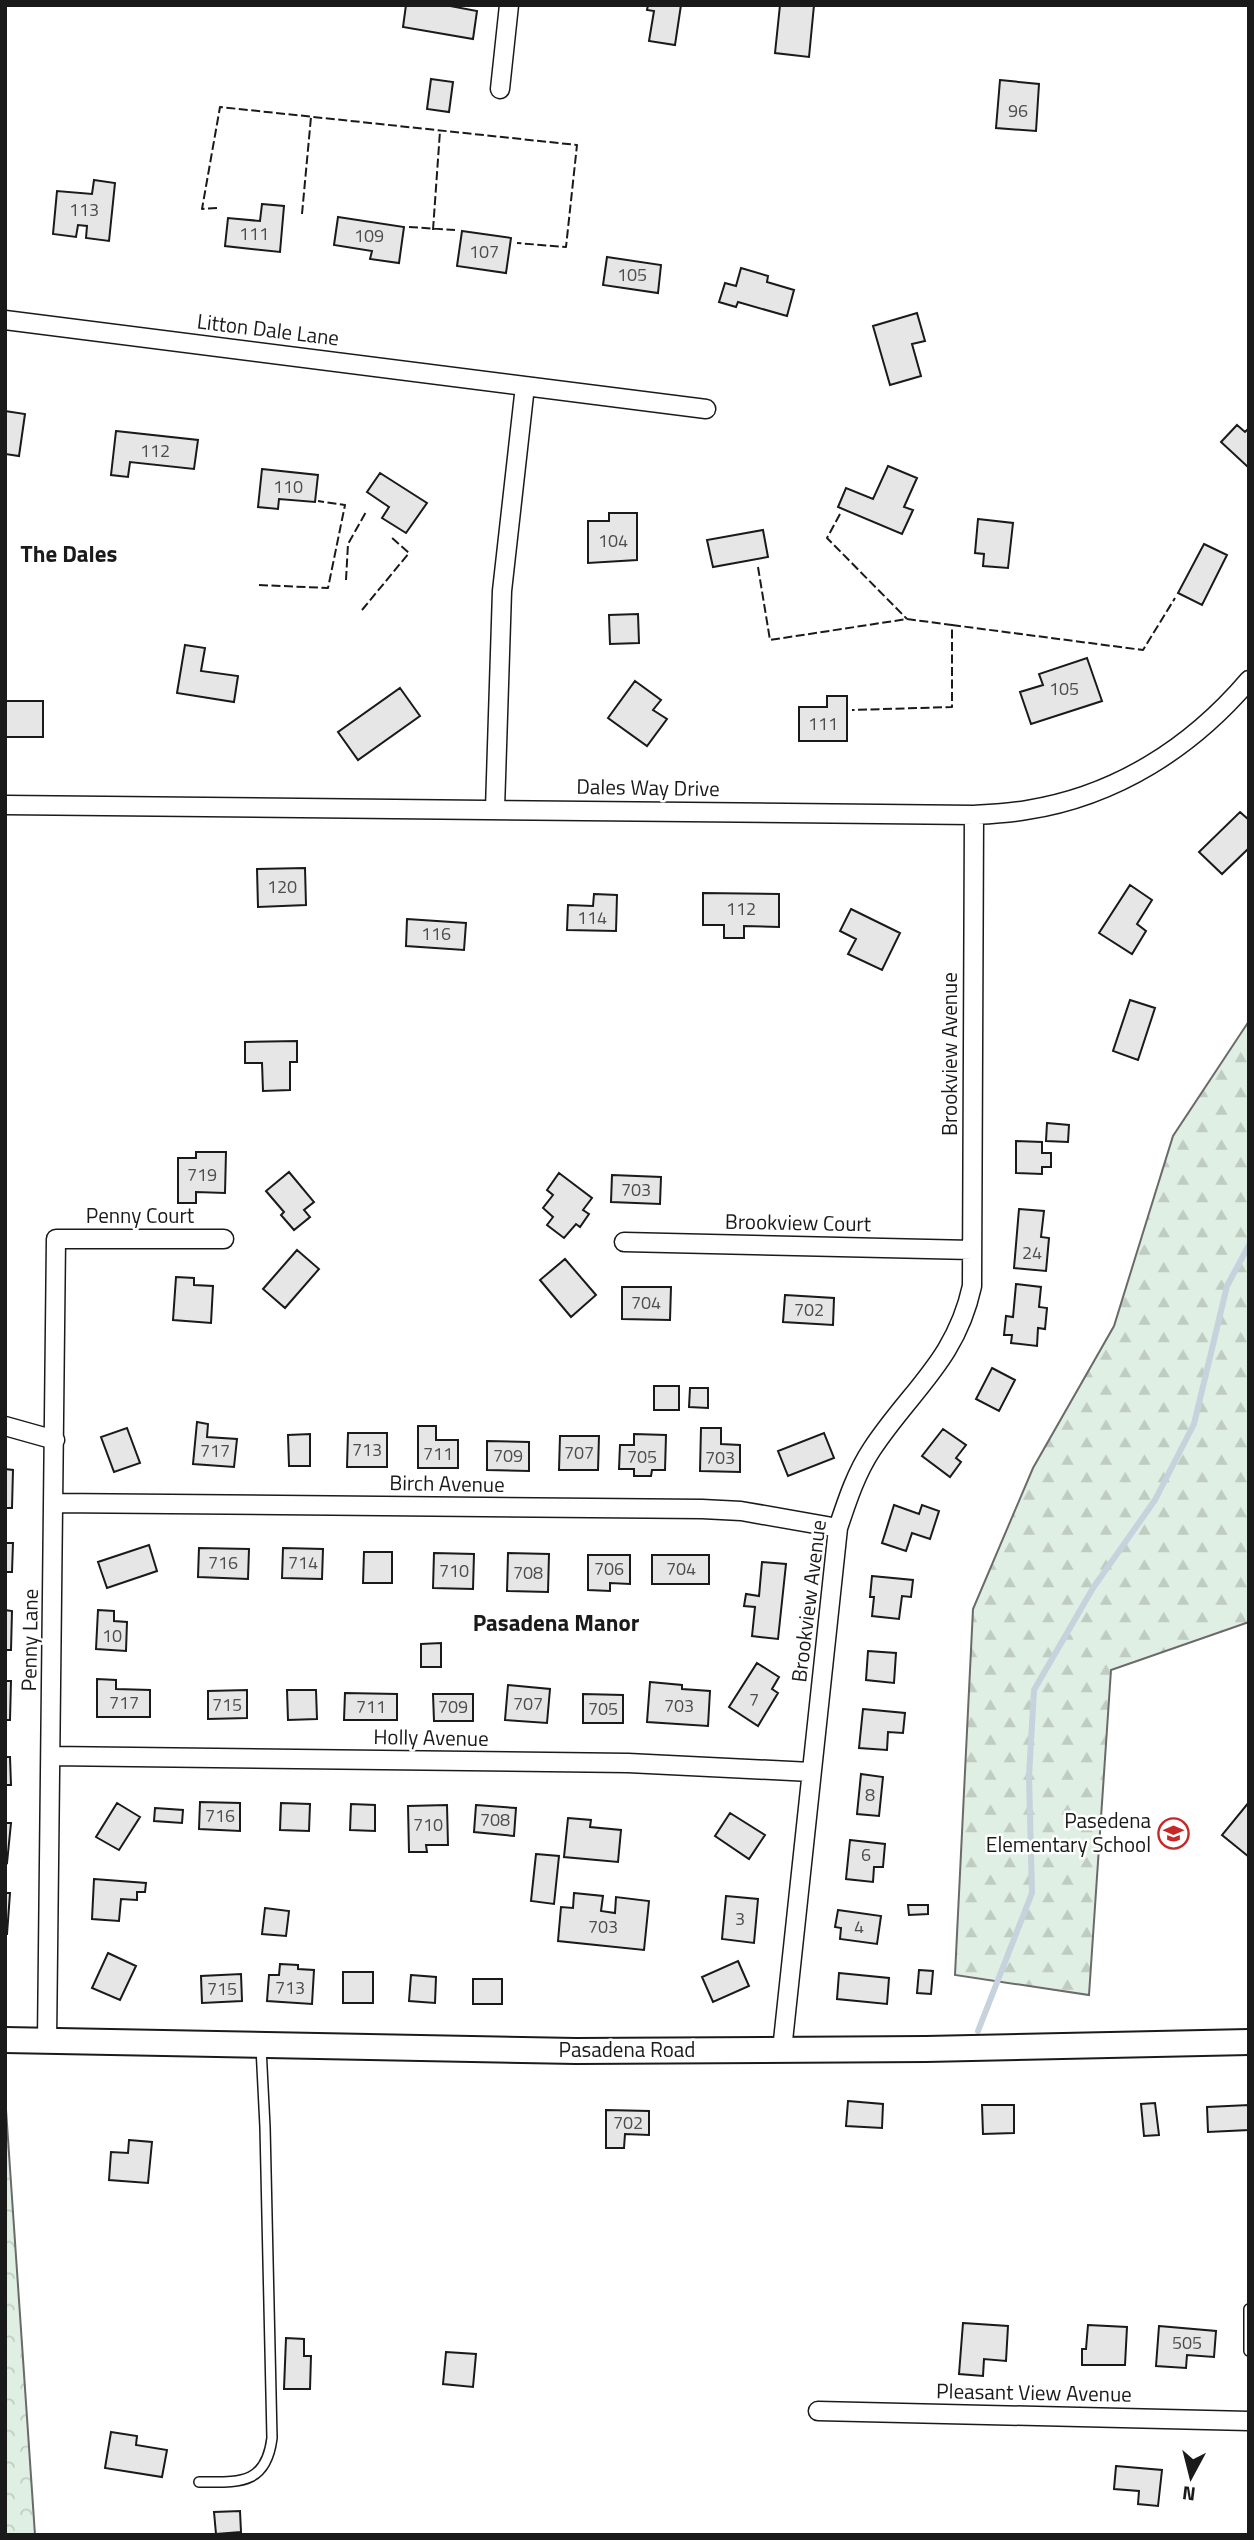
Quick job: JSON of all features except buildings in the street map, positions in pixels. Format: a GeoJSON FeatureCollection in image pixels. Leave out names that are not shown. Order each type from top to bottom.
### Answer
{"type":"FeatureCollection","features":[{"type":"Feature","properties":{"kind":"main road","name":"Pasadena Road"},"geometry":{"type":"LineString","coordinates":[[5,2040],[576,2051],[1249,2042]]}},
{"type":"Feature","properties":{"kind":"street"},"geometry":{"type":"LineString","coordinates":[[500,89],[509,5]]}},
{"type":"Feature","properties":{"kind":"street","name":"Litton Dale Lane"},"geometry":{"type":"LineString","coordinates":[[5,320],[706,409]]}},
{"type":"Feature","properties":{"kind":"street"},"geometry":{"type":"LineString","coordinates":[[495,809],[502,591],[525,386]]}},
{"type":"Feature","properties":{"kind":"street","name":"Dales Way Drive"},"geometry":{"type":"LineString","coordinates":[[5,805],[974,815],[1027,810],[1103,790],[1135,775],[1194,736],[1249,680]]}},
{"type":"Feature","properties":{"kind":"street","name":"Brookview Avenue"},"geometry":{"type":"LineString","coordinates":[[782,2050],[838,1528],[856,1478],[870,1451],[948,1351],[960,1326],[972,1286],[974,815]]}},
{"type":"Feature","properties":{"kind":"street","name":"Penny Court"},"geometry":{"type":"LineString","coordinates":[[56,1238],[223,1239]]}},
{"type":"Feature","properties":{"kind":"street","name":"Penny Lane"},"geometry":{"type":"LineString","coordinates":[[47,2041],[56,1238]]}},
{"type":"Feature","properties":{"kind":"street","name":"Brookview Court"},"geometry":{"type":"LineString","coordinates":[[624,1242],[972,1250]]}},
{"type":"Feature","properties":{"kind":"street"},"geometry":{"type":"LineString","coordinates":[[5,1426],[55,1440]]}},
{"type":"Feature","properties":{"kind":"street","name":"Birch Avenue"},"geometry":{"type":"LineString","coordinates":[[54,1503],[702,1509],[741,1511],[838,1528]]}},
{"type":"Feature","properties":{"kind":"street","name":"Holly Avenue"},"geometry":{"type":"LineString","coordinates":[[51,1756],[628,1763],[811,1772]]}},
{"type":"Feature","properties":{"kind":"street","name":"Pleasant View Avenue"},"geometry":{"type":"LineString","coordinates":[[818,2411],[1249,2421]]}},
{"type":"Feature","properties":{"kind":"lane"},"geometry":{"type":"LineString","coordinates":[[200,2482],[241,2482],[253,2476],[270,2455],[265,2127],[261,2045]]}},
{"type":"Feature","properties":{"kind":"lane"},"geometry":{"type":"LineString","coordinates":[[1249,2309],[1249,2351]]}},
{"type":"Feature","properties":{"kind":"green space"},"geometry":{"type":"Polygon","coordinates":[[[1249,1021],[1249,1622],[1111,1670],[1089,1995],[955,1975],[973,1609],[1033,1468],[1114,1326],[1173,1136],[1249,1021]]]}},
{"type":"Feature","properties":{"kind":"green space"},"geometry":{"type":"Polygon","coordinates":[[[5,2095],[35,2535],[5,2535],[5,2095]]]}},
{"type":"Feature","properties":{"kind":"waterway"},"geometry":{"type":"LineString","coordinates":[[978,2031],[1032,1893],[1029,1776],[1034,1690],[1093,1588],[1155,1500],[1194,1424],[1227,1286],[1249,1245]]}},
{"type":"Feature","properties":{"kind":"fence"},"geometry":{"type":"LineString","coordinates":[[217,208],[202,209],[220,107],[577,145],[566,247],[517,243]]}},
{"type":"Feature","properties":{"kind":"fence"},"geometry":{"type":"LineString","coordinates":[[302,214],[311,117]]}},
{"type":"Feature","properties":{"kind":"fence"},"geometry":{"type":"LineString","coordinates":[[433,230],[440,131]]}},
{"type":"Feature","properties":{"kind":"fence"},"geometry":{"type":"LineString","coordinates":[[409,227],[455,230]]}},
{"type":"Feature","properties":{"kind":"fence"},"geometry":{"type":"LineString","coordinates":[[259,585],[328,588],[345,505],[318,501]]}},
{"type":"Feature","properties":{"kind":"fence"},"geometry":{"type":"LineString","coordinates":[[346,580],[348,544],[366,512]]}},
{"type":"Feature","properties":{"kind":"fence"},"geometry":{"type":"LineString","coordinates":[[840,514],[827,538],[907,619]]}},
{"type":"Feature","properties":{"kind":"fence"},"geometry":{"type":"LineString","coordinates":[[362,610],[409,553],[390,536]]}},
{"type":"Feature","properties":{"kind":"fence"},"geometry":{"type":"LineString","coordinates":[[758,567],[770,640],[907,619],[952,625],[952,707],[852,710]]}},
{"type":"Feature","properties":{"kind":"fence"},"geometry":{"type":"LineString","coordinates":[[952,625],[1143,650],[1175,598]]}},
{"type":"Feature","properties":{"kind":"place","name":"Pasedena Elementary School"},"geometry":{"type":"Point","coordinates":[1174,1833]}},
{"type":"Feature","properties":{"kind":"district","name":"The Dales"},"geometry":{"type":"Point","coordinates":[69,554]}},
{"type":"Feature","properties":{"kind":"district","name":"Pasadena Manor"},"geometry":{"type":"Point","coordinates":[556,1623]}}]}
